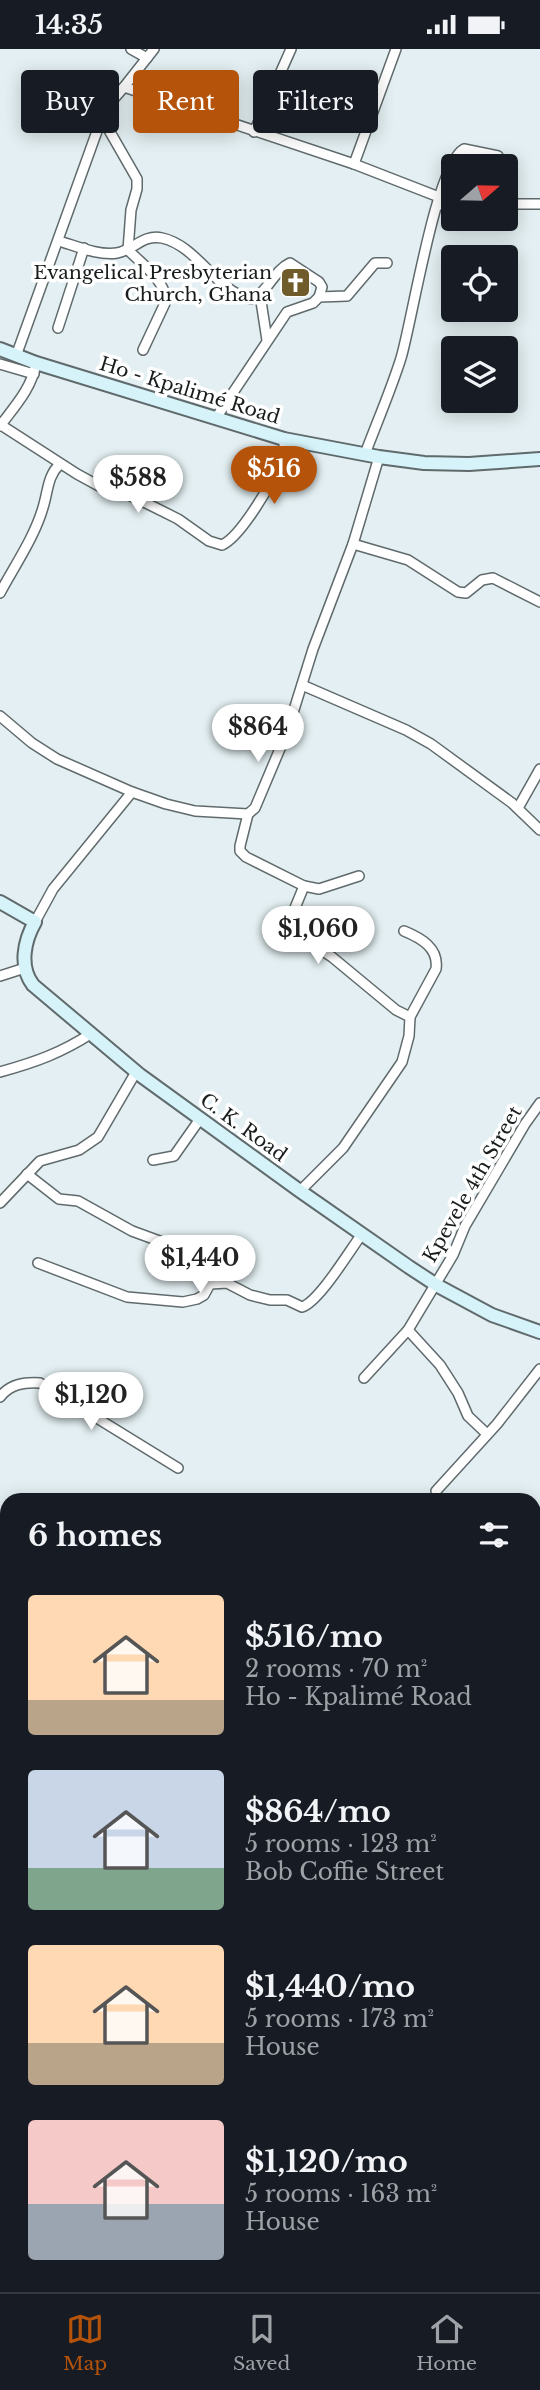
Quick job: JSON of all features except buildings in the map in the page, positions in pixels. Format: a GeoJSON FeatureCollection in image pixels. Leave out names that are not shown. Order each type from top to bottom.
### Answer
{"type":"FeatureCollection","features":[{"type":"Feature","properties":{"kind":"street"},"geometry":{"type":"LineString","coordinates":[[131,49],[147,58]]}},
{"type":"Feature","properties":{"kind":"street"},"geometry":{"type":"LineString","coordinates":[[119,93],[154,49]]}},
{"type":"Feature","properties":{"kind":"street"},"geometry":{"type":"LineString","coordinates":[[282,70],[291,49]]}},
{"type":"Feature","properties":{"kind":"street"},"geometry":{"type":"LineString","coordinates":[[354,164],[396,49]]}},
{"type":"Feature","properties":{"kind":"street"},"geometry":{"type":"LineString","coordinates":[[124,87],[253,132]]}},
{"type":"Feature","properties":{"kind":"street"},"geometry":{"type":"LineString","coordinates":[[16,356],[97,133]]}},
{"type":"Feature","properties":{"kind":"street"},"geometry":{"type":"LineString","coordinates":[[111,133],[137,179],[128,250],[163,286],[167,295],[143,350]]}},
{"type":"Feature","properties":{"kind":"street"},"geometry":{"type":"LineString","coordinates":[[257,133],[354,164],[439,201]]}},
{"type":"Feature","properties":{"kind":"street"},"geometry":{"type":"LineString","coordinates":[[457,154],[468,149],[489,154]]}},
{"type":"Feature","properties":{"kind":"street"},"geometry":{"type":"LineString","coordinates":[[365,454],[401,357],[427,242],[441,196]]}},
{"type":"Feature","properties":{"kind":"street"},"geometry":{"type":"LineString","coordinates":[[518,204],[540,204]]}},
{"type":"Feature","properties":{"kind":"street"},"geometry":{"type":"LineString","coordinates":[[59,241],[105,253],[117,253],[128,250],[141,240],[152,237],[164,239],[184,249],[207,272],[237,293],[251,299],[260,295],[283,267],[290,263],[319,282],[322,287],[319,297],[313,303],[287,312],[216,418]]}},
{"type":"Feature","properties":{"kind":"street"},"geometry":{"type":"LineString","coordinates":[[58,328],[84,248]]}},
{"type":"Feature","properties":{"kind":"street"},"geometry":{"type":"LineString","coordinates":[[319,297],[347,296],[375,263],[387,263]]}},
{"type":"Feature","properties":{"kind":"street"},"geometry":{"type":"LineString","coordinates":[[260,295],[267,340]]}},
{"type":"Feature","properties":{"kind":"street","name":"Ho - Kpalimé Road"},"geometry":{"type":"LineString","coordinates":[[0,349],[35,368],[284,439],[424,463],[469,464],[540,459]]}},
{"type":"Feature","properties":{"kind":"street"},"geometry":{"type":"LineString","coordinates":[[0,364],[35,368],[27,388],[0,426],[99,486],[148,503],[178,519],[209,541],[222,545],[232,540],[256,507],[283,458],[284,439]]}},
{"type":"Feature","properties":{"kind":"street"},"geometry":{"type":"LineString","coordinates":[[359,876],[347,878],[323,889],[304,886],[242,854],[240,846],[248,814],[255,808],[287,731],[313,649],[353,544],[379,457]]}},
{"type":"Feature","properties":{"kind":"street"},"geometry":{"type":"LineString","coordinates":[[0,593],[38,521],[53,471],[60,464]]}},
{"type":"Feature","properties":{"kind":"street"},"geometry":{"type":"LineString","coordinates":[[353,544],[408,560],[458,592],[466,593],[482,580],[494,578],[540,602]]}},
{"type":"Feature","properties":{"kind":"street"},"geometry":{"type":"LineString","coordinates":[[302,685],[406,730],[431,744],[518,808],[540,830]]}},
{"type":"Feature","properties":{"kind":"street"},"geometry":{"type":"LineString","coordinates":[[0,716],[32,743],[57,759],[132,792],[195,811],[248,814]]}},
{"type":"Feature","properties":{"kind":"street"},"geometry":{"type":"LineString","coordinates":[[518,808],[540,769]]}},
{"type":"Feature","properties":{"kind":"street"},"geometry":{"type":"LineString","coordinates":[[0,976],[25,968],[26,944],[53,889],[132,792]]}},
{"type":"Feature","properties":{"kind":"street"},"geometry":{"type":"LineString","coordinates":[[304,886],[290,919],[291,930],[332,957],[396,1010],[411,1017]]}},
{"type":"Feature","properties":{"kind":"street"},"geometry":{"type":"LineString","coordinates":[[0,902],[35,922]]}},
{"type":"Feature","properties":{"kind":"street"},"geometry":{"type":"LineString","coordinates":[[300,1191],[343,1148],[402,1062],[411,1017],[437,963],[432,950],[425,942],[404,931]]}},
{"type":"Feature","properties":{"kind":"street","name":"C. K. Road"},"geometry":{"type":"LineString","coordinates":[[25,968],[33,985],[136,1072],[300,1191],[435,1283],[492,1315],[540,1332]]}},
{"type":"Feature","properties":{"kind":"street"},"geometry":{"type":"LineString","coordinates":[[0,1072],[44,1060],[92,1033]]}},
{"type":"Feature","properties":{"kind":"street"},"geometry":{"type":"LineString","coordinates":[[0,1203],[40,1161],[79,1150],[97,1137],[136,1072]]}},
{"type":"Feature","properties":{"kind":"street","name":"Kpevele 4th Street"},"geometry":{"type":"LineString","coordinates":[[364,1378],[408,1330],[453,1255],[465,1226],[540,1103]]}},
{"type":"Feature","properties":{"kind":"street"},"geometry":{"type":"LineString","coordinates":[[153,1160],[174,1156],[200,1119]]}},
{"type":"Feature","properties":{"kind":"street"},"geometry":{"type":"LineString","coordinates":[[27,1174],[59,1199],[78,1201],[132,1231],[162,1241],[199,1268],[210,1284]]}},
{"type":"Feature","properties":{"kind":"street"},"geometry":{"type":"LineString","coordinates":[[210,1284],[228,1283],[250,1295],[263,1299],[287,1300],[304,1307],[327,1283],[362,1234]]}},
{"type":"Feature","properties":{"kind":"street"},"geometry":{"type":"LineString","coordinates":[[38,1263],[127,1297],[156,1301],[197,1299],[204,1295],[210,1284]]}},
{"type":"Feature","properties":{"kind":"street"},"geometry":{"type":"LineString","coordinates":[[408,1330],[440,1364],[468,1416],[487,1434]]}},
{"type":"Feature","properties":{"kind":"street"},"geometry":{"type":"LineString","coordinates":[[436,1491],[540,1369]]}},
{"type":"Feature","properties":{"kind":"street"},"geometry":{"type":"LineString","coordinates":[[0,1397],[15,1385],[40,1383],[178,1468]]}},
{"type":"Feature","properties":{"kind":"place","name":"Evangelical Presbyterian Church, Ghana"},"geometry":{"type":"Point","coordinates":[295,283]}}]}
